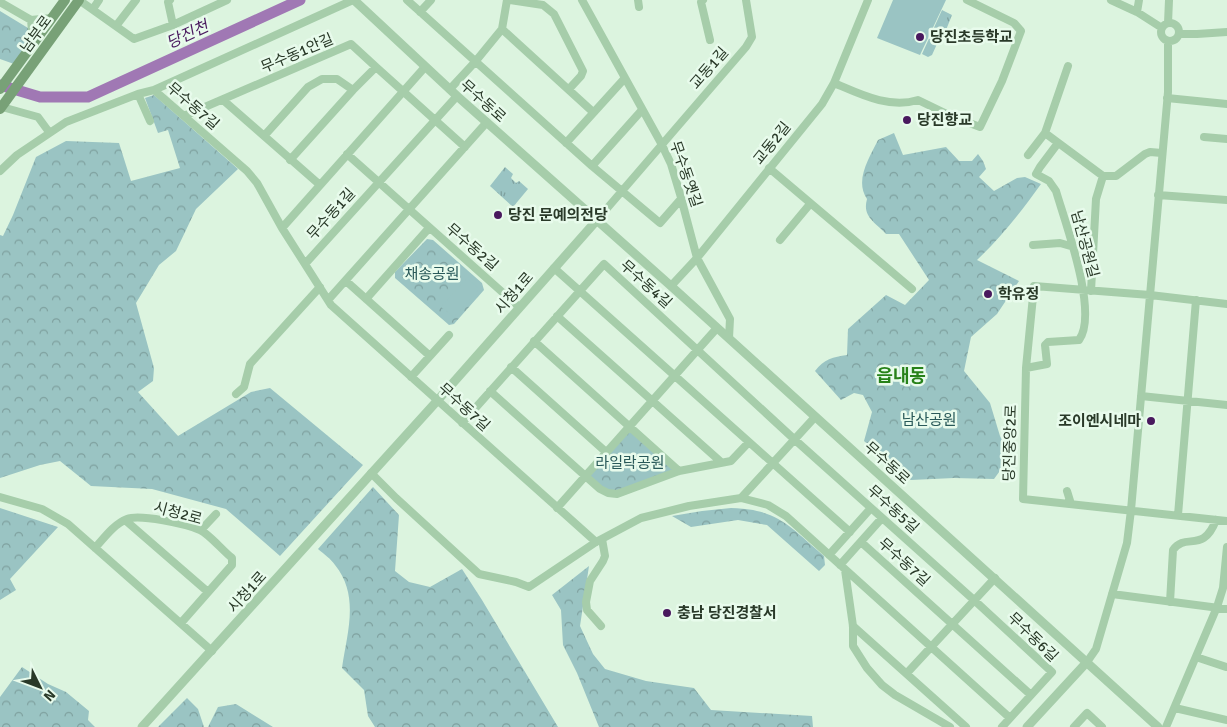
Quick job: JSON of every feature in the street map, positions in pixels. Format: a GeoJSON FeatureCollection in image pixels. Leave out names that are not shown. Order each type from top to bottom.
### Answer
{"type":"FeatureCollection","features":[{"type":"Feature","properties":{"kind":"main road","name":"남부로"},"geometry":{"type":"LineString","coordinates":[[0,89],[65,0]]}},
{"type":"Feature","properties":{"kind":"main road","name":"남부로"},"geometry":{"type":"LineString","coordinates":[[2,106],[79,0]]}},
{"type":"Feature","properties":{"kind":"street"},"geometry":{"type":"LineString","coordinates":[[79,0],[134,39],[173,25],[227,0]]}},
{"type":"Feature","properties":{"kind":"street"},"geometry":{"type":"LineString","coordinates":[[93,9],[99,0]]}},
{"type":"Feature","properties":{"kind":"street"},"geometry":{"type":"LineString","coordinates":[[116,26],[136,0]]}},
{"type":"Feature","properties":{"kind":"street"},"geometry":{"type":"LineString","coordinates":[[170,0],[168,2],[173,25]]}},
{"type":"Feature","properties":{"kind":"street"},"geometry":{"type":"LineString","coordinates":[[0,171],[17,155],[66,122],[138,94],[154,90],[354,0]]}},
{"type":"Feature","properties":{"kind":"street","name":"무수동로"},"geometry":{"type":"LineString","coordinates":[[354,0],[453,92],[729,338],[1158,727]]}},
{"type":"Feature","properties":{"kind":"street"},"geometry":{"type":"LineString","coordinates":[[407,0],[592,166],[660,223],[681,199]]}},
{"type":"Feature","properties":{"kind":"street"},"geometry":{"type":"LineString","coordinates":[[420,12],[431,0]]}},
{"type":"Feature","properties":{"kind":"street"},"geometry":{"type":"LineString","coordinates":[[570,89],[583,71],[554,14],[543,5],[509,0],[502,29],[594,112]]}},
{"type":"Feature","properties":{"kind":"street","name":"무수동옛길"},"geometry":{"type":"LineString","coordinates":[[582,0],[671,164],[697,258],[730,319],[729,338]]}},
{"type":"Feature","properties":{"kind":"street"},"geometry":{"type":"LineString","coordinates":[[703,0],[701,2],[710,40]]}},
{"type":"Feature","properties":{"kind":"street","name":"교동1길"},"geometry":{"type":"LineString","coordinates":[[661,143],[746,47],[752,37],[746,0]]}},
{"type":"Feature","properties":{"kind":"street","name":"교동2길"},"geometry":{"type":"LineString","coordinates":[[671,286],[697,258],[822,104],[834,83],[868,0]]}},
{"type":"Feature","properties":{"kind":"street"},"geometry":{"type":"LineString","coordinates":[[834,83],[875,100],[905,104],[918,100],[980,127],[1002,81],[1021,31],[1014,23],[967,0]]}},
{"type":"Feature","properties":{"kind":"street"},"geometry":{"type":"LineString","coordinates":[[1112,0],[1165,25],[1176,26],[1179,34]]}},
{"type":"Feature","properties":{"kind":"street"},"geometry":{"type":"LineString","coordinates":[[1138,12],[1139,0]]}},
{"type":"Feature","properties":{"kind":"street"},"geometry":{"type":"LineString","coordinates":[[1169,0],[1165,25],[1161,36],[1168,41],[1176,39],[1179,34]]}},
{"type":"Feature","properties":{"kind":"street"},"geometry":{"type":"LineString","coordinates":[[0,2],[31,20],[51,18]]}},
{"type":"Feature","properties":{"kind":"street"},"geometry":{"type":"LineString","coordinates":[[31,20],[33,42]]}},
{"type":"Feature","properties":{"kind":"street","name":"무수동1길"},"geometry":{"type":"LineString","coordinates":[[305,264],[434,120],[453,92],[502,29]]}},
{"type":"Feature","properties":{"kind":"street"},"geometry":{"type":"LineString","coordinates":[[1179,34],[1227,32]]}},
{"type":"Feature","properties":{"kind":"street"},"geometry":{"type":"LineString","coordinates":[[1027,727],[1087,662],[1096,649],[1127,542],[1169,69],[1168,41]]}},
{"type":"Feature","properties":{"kind":"street","name":"무수동1안길"},"geometry":{"type":"LineString","coordinates":[[184,116],[351,44],[403,91]]}},
{"type":"Feature","properties":{"kind":"street"},"geometry":{"type":"LineString","coordinates":[[1028,155],[1040,142],[1045,133],[1068,66]]}},
{"type":"Feature","properties":{"kind":"street"},"geometry":{"type":"LineString","coordinates":[[290,160],[376,67]]}},
{"type":"Feature","properties":{"kind":"street","name":"무수동1길"},"geometry":{"type":"LineString","coordinates":[[282,228],[426,67]]}},
{"type":"Feature","properties":{"kind":"street"},"geometry":{"type":"LineString","coordinates":[[566,143],[625,78]]}},
{"type":"Feature","properties":{"kind":"street"},"geometry":{"type":"LineString","coordinates":[[264,136],[308,87],[322,79],[337,79],[353,90]]}},
{"type":"Feature","properties":{"kind":"street","name":"무수동7길"},"geometry":{"type":"LineString","coordinates":[[154,90],[247,171],[257,183],[282,228],[331,305],[557,508],[599,541]]}},
{"type":"Feature","properties":{"kind":"street"},"geometry":{"type":"LineString","coordinates":[[403,91],[464,147]]}},
{"type":"Feature","properties":{"kind":"street"},"geometry":{"type":"LineString","coordinates":[[138,94],[150,121]]}},
{"type":"Feature","properties":{"kind":"street"},"geometry":{"type":"LineString","coordinates":[[1166,98],[1227,104]]}},
{"type":"Feature","properties":{"kind":"street"},"geometry":{"type":"LineString","coordinates":[[223,100],[320,185]]}},
{"type":"Feature","properties":{"kind":"street"},"geometry":{"type":"LineString","coordinates":[[2,106],[38,117],[49,132]]}},
{"type":"Feature","properties":{"kind":"street"},"geometry":{"type":"LineString","coordinates":[[592,166],[642,110]]}},
{"type":"Feature","properties":{"kind":"street"},"geometry":{"type":"LineString","coordinates":[[328,300],[487,122]]}},
{"type":"Feature","properties":{"kind":"street"},"geometry":{"type":"LineString","coordinates":[[1045,133],[1103,176],[1116,176],[1144,154],[1150,152],[1162,153]]}},
{"type":"Feature","properties":{"kind":"street"},"geometry":{"type":"LineString","coordinates":[[1204,137],[1227,139]]}},
{"type":"Feature","properties":{"kind":"street"},"geometry":{"type":"LineString","coordinates":[[596,220],[661,143]]}},
{"type":"Feature","properties":{"kind":"street","name":"남산공원길"},"geometry":{"type":"LineString","coordinates":[[1034,286],[1087,291],[1056,191],[1049,181],[1036,174],[1058,143]]}},
{"type":"Feature","properties":{"kind":"street"},"geometry":{"type":"LineString","coordinates":[[347,154],[408,210]]}},
{"type":"Feature","properties":{"kind":"street"},"geometry":{"type":"LineString","coordinates":[[769,168],[912,289]]}},
{"type":"Feature","properties":{"kind":"street"},"geometry":{"type":"LineString","coordinates":[[1026,368],[1047,364],[1045,345],[1048,342],[1079,340],[1083,334],[1096,199],[1103,176]]}},
{"type":"Feature","properties":{"kind":"street"},"geometry":{"type":"LineString","coordinates":[[1158,195],[1227,200]]}},
{"type":"Feature","properties":{"kind":"street"},"geometry":{"type":"LineString","coordinates":[[780,240],[810,204]]}},
{"type":"Feature","properties":{"kind":"street","name":"무수동2길"},"geometry":{"type":"LineString","coordinates":[[408,210],[519,307]]}},
{"type":"Feature","properties":{"kind":"street","name":"시청1로"},"geometry":{"type":"LineString","coordinates":[[142,727],[437,401],[596,220]]}},
{"type":"Feature","properties":{"kind":"street","name":"무수동2길"},"geometry":{"type":"LineString","coordinates":[[366,299],[429,228]]}},
{"type":"Feature","properties":{"kind":"street"},"geometry":{"type":"LineString","coordinates":[[1033,245],[1060,243],[1074,247]]}},
{"type":"Feature","properties":{"kind":"street","name":"무수동4길"},"geometry":{"type":"LineString","coordinates":[[462,423],[604,264],[794,439]]}},
{"type":"Feature","properties":{"kind":"street"},"geometry":{"type":"LineString","coordinates":[[554,268],[850,532]]}},
{"type":"Feature","properties":{"kind":"street"},"geometry":{"type":"LineString","coordinates":[[346,281],[430,356]]}},
{"type":"Feature","properties":{"kind":"street","name":"당진중앙2로"},"geometry":{"type":"LineString","coordinates":[[1034,286],[1026,368],[1023,499],[1227,521]]}},
{"type":"Feature","properties":{"kind":"street"},"geometry":{"type":"LineString","coordinates":[[236,394],[244,387],[250,364],[320,287]]}},
{"type":"Feature","properties":{"kind":"street"},"geometry":{"type":"LineString","coordinates":[[1087,291],[1150,295],[1227,304]]}},
{"type":"Feature","properties":{"kind":"street"},"geometry":{"type":"LineString","coordinates":[[1178,515],[1186,400],[1196,300]]}},
{"type":"Feature","properties":{"kind":"street"},"geometry":{"type":"LineString","coordinates":[[557,316],[721,462]]}},
{"type":"Feature","properties":{"kind":"street"},"geometry":{"type":"LineString","coordinates":[[557,508],[674,374],[717,328]]}},
{"type":"Feature","properties":{"kind":"street"},"geometry":{"type":"LineString","coordinates":[[411,377],[449,335]]}},
{"type":"Feature","properties":{"kind":"street"},"geometry":{"type":"LineString","coordinates":[[534,341],[679,471]]}},
{"type":"Feature","properties":{"kind":"street"},"geometry":{"type":"LineString","coordinates":[[512,367],[606,452]]}},
{"type":"Feature","properties":{"kind":"street"},"geometry":{"type":"LineString","coordinates":[[490,391],[604,492],[617,494],[679,471],[731,461],[748,442]]}},
{"type":"Feature","properties":{"kind":"street"},"geometry":{"type":"LineString","coordinates":[[1141,396],[1227,405]]}},
{"type":"Feature","properties":{"kind":"street"},"geometry":{"type":"LineString","coordinates":[[741,498],[815,417]]}},
{"type":"Feature","properties":{"kind":"street","name":"무수동5길"},"geometry":{"type":"LineString","coordinates":[[794,439],[974,600]]}},
{"type":"Feature","properties":{"kind":"street"},"geometry":{"type":"LineString","coordinates":[[371,473],[479,574],[516,582],[529,587],[599,541],[641,518],[689,506],[741,498],[768,505],[786,516],[1010,718]]}},
{"type":"Feature","properties":{"kind":"street"},"geometry":{"type":"LineString","coordinates":[[1067,491],[1071,504]]}},
{"type":"Feature","properties":{"kind":"street"},"geometry":{"type":"LineString","coordinates":[[0,497],[42,509],[68,524],[212,651]]}},
{"type":"Feature","properties":{"kind":"street"},"geometry":{"type":"LineString","coordinates":[[829,555],[871,508]]}},
{"type":"Feature","properties":{"kind":"street"},"geometry":{"type":"LineString","coordinates":[[201,530],[216,514]]}},
{"type":"Feature","properties":{"kind":"street"},"geometry":{"type":"LineString","coordinates":[[136,529],[134,526],[139,521],[149,518]]}},
{"type":"Feature","properties":{"kind":"street","name":"시청2로"},"geometry":{"type":"LineString","coordinates":[[125,520],[149,518],[201,530],[232,558],[232,565],[181,623]]}},
{"type":"Feature","properties":{"kind":"street"},"geometry":{"type":"LineString","coordinates":[[860,542],[882,518]]}},
{"type":"Feature","properties":{"kind":"street"},"geometry":{"type":"LineString","coordinates":[[95,548],[114,527],[125,520],[208,592]]}},
{"type":"Feature","properties":{"kind":"street"},"geometry":{"type":"LineString","coordinates":[[1170,602],[1173,550],[1181,544],[1204,539],[1211,533],[1216,520]]}},
{"type":"Feature","properties":{"kind":"street"},"geometry":{"type":"LineString","coordinates":[[599,541],[605,556],[590,581],[586,602],[587,610],[601,626]]}},
{"type":"Feature","properties":{"kind":"street","name":"무수동7길"},"geometry":{"type":"LineString","coordinates":[[842,568],[860,542],[952,624]]}},
{"type":"Feature","properties":{"kind":"street"},"geometry":{"type":"LineString","coordinates":[[1166,727],[1218,607],[1223,588],[1227,547]]}},
{"type":"Feature","properties":{"kind":"street"},"geometry":{"type":"LineString","coordinates":[[842,568],[854,626],[853,646],[867,668],[882,685],[895,695],[950,727]]}},
{"type":"Feature","properties":{"kind":"street"},"geometry":{"type":"LineString","coordinates":[[907,673],[995,578]]}},
{"type":"Feature","properties":{"kind":"street"},"geometry":{"type":"LineString","coordinates":[[1112,594],[1227,609]]}},
{"type":"Feature","properties":{"kind":"street","name":"무수동6길"},"geometry":{"type":"LineString","coordinates":[[974,600],[1052,672],[1002,727]]}},
{"type":"Feature","properties":{"kind":"street"},"geometry":{"type":"LineString","coordinates":[[952,624],[1031,695]]}},
{"type":"Feature","properties":{"kind":"street"},"geometry":{"type":"LineString","coordinates":[[854,626],[966,727]]}},
{"type":"Feature","properties":{"kind":"street"},"geometry":{"type":"LineString","coordinates":[[1196,657],[1226,667]]}},
{"type":"Feature","properties":{"kind":"street"},"geometry":{"type":"LineString","coordinates":[[1174,708],[1227,720]]}},
{"type":"Feature","properties":{"kind":"street"},"geometry":{"type":"LineString","coordinates":[[1074,727],[1087,713],[1102,727]]}},
{"type":"Feature","properties":{"kind":"green space"},"geometry":{"type":"Polygon","coordinates":[[[893,0],[946,0],[920,55],[877,38],[893,0]]]}},
{"type":"Feature","properties":{"kind":"green space"},"geometry":{"type":"Polygon","coordinates":[[[942,10],[952,15],[946,30],[943,30],[941,36],[943,37],[939,45],[937,44],[932,55],[928,57],[922,54],[942,10]]]}},
{"type":"Feature","properties":{"kind":"green space"},"geometry":{"type":"Polygon","coordinates":[[[0,11],[28,28],[30,41],[14,64],[0,59],[0,11]]]}},
{"type":"Feature","properties":{"kind":"green space"},"geometry":{"type":"Polygon","coordinates":[[[154,95],[238,169],[196,209],[176,251],[159,265],[136,303],[154,368],[153,381],[138,392],[178,436],[251,392],[270,388],[363,465],[280,556],[226,509],[152,489],[91,486],[60,461],[40,465],[0,478],[0,235],[3,236],[13,215],[36,157],[66,141],[119,143],[131,181],[180,168],[168,130],[158,133],[145,98],[154,95]]]}},
{"type":"Feature","properties":{"kind":"green space","name":"남산공원"},"geometry":{"type":"Polygon","coordinates":[[[894,133],[903,155],[946,147],[959,161],[972,161],[978,154],[986,169],[979,177],[994,191],[1017,178],[1025,177],[1041,184],[1010,224],[977,260],[1019,281],[997,314],[971,337],[964,371],[990,403],[1000,436],[1010,457],[994,479],[911,480],[864,441],[872,412],[863,395],[854,393],[841,400],[815,371],[829,359],[847,355],[848,329],[886,295],[905,305],[929,280],[899,234],[886,234],[871,219],[866,210],[867,199],[863,192],[862,184],[865,169],[878,140],[894,133]]]}},
{"type":"Feature","properties":{"kind":"green space"},"geometry":{"type":"Polygon","coordinates":[[[505,167],[513,174],[511,178],[516,183],[519,181],[528,189],[513,207],[490,186],[505,167]]]}},
{"type":"Feature","properties":{"kind":"green space","name":"채송공원"},"geometry":{"type":"Polygon","coordinates":[[[427,239],[433,240],[482,283],[484,290],[454,324],[449,325],[395,278],[395,272],[427,239]]]}},
{"type":"Feature","properties":{"kind":"green space"},"geometry":{"type":"Polygon","coordinates":[[[467,278],[479,289],[454,317],[441,307],[467,278]]]}},
{"type":"Feature","properties":{"kind":"green space","name":"라일락공원"},"geometry":{"type":"Polygon","coordinates":[[[631,432],[674,470],[616,493],[608,492],[591,477],[591,474],[627,433],[631,432]]]}},
{"type":"Feature","properties":{"kind":"green space"},"geometry":{"type":"Polygon","coordinates":[[[373,487],[399,515],[395,571],[409,582],[430,587],[462,569],[558,727],[375,727],[368,716],[364,690],[342,668],[350,615],[347,589],[343,577],[335,565],[318,549],[373,487]]]}},
{"type":"Feature","properties":{"kind":"green space"},"geometry":{"type":"Polygon","coordinates":[[[0,508],[58,527],[10,579],[16,590],[0,600],[0,508]]]}},
{"type":"Feature","properties":{"kind":"green space"},"geometry":{"type":"Polygon","coordinates":[[[731,508],[761,512],[792,528],[824,556],[825,565],[819,571],[767,525],[738,520],[691,527],[672,516],[731,508]]]}},
{"type":"Feature","properties":{"kind":"green space"},"geometry":{"type":"Polygon","coordinates":[[[589,566],[580,626],[593,654],[605,669],[646,681],[694,688],[711,710],[812,716],[813,727],[599,727],[577,673],[563,645],[561,610],[552,595],[589,566]]]}},
{"type":"Feature","properties":{"kind":"green space"},"geometry":{"type":"Polygon","coordinates":[[[22,667],[48,684],[66,692],[89,711],[88,720],[95,727],[0,727],[0,697],[22,667]]]}},
{"type":"Feature","properties":{"kind":"green space"},"geometry":{"type":"Polygon","coordinates":[[[187,698],[198,709],[204,727],[158,727],[187,698]]]}},
{"type":"Feature","properties":{"kind":"green space"},"geometry":{"type":"Polygon","coordinates":[[[236,704],[273,727],[208,727],[218,707],[236,704]]]}},
{"type":"Feature","properties":{"kind":"waterway","name":"당진천"},"geometry":{"type":"LineString","coordinates":[[0,85],[40,97],[88,97],[300,0]]}},
{"type":"Feature","properties":{"kind":"place","name":"당진초등학교"},"geometry":{"type":"Point","coordinates":[920,37]}},
{"type":"Feature","properties":{"kind":"place","name":"당진향교"},"geometry":{"type":"Point","coordinates":[907,120]}},
{"type":"Feature","properties":{"kind":"place","name":"당진 문예의전당"},"geometry":{"type":"Point","coordinates":[498,215]}},
{"type":"Feature","properties":{"kind":"place","name":"학유정"},"geometry":{"type":"Point","coordinates":[988,294]}},
{"type":"Feature","properties":{"kind":"place","name":"조이엔시네마"},"geometry":{"type":"Point","coordinates":[1151,421]}},
{"type":"Feature","properties":{"kind":"place","name":"충남 당진경찰서"},"geometry":{"type":"Point","coordinates":[667,613]}},
{"type":"Feature","properties":{"kind":"district","name":"읍내동"},"geometry":{"type":"Point","coordinates":[901,376]}}]}
